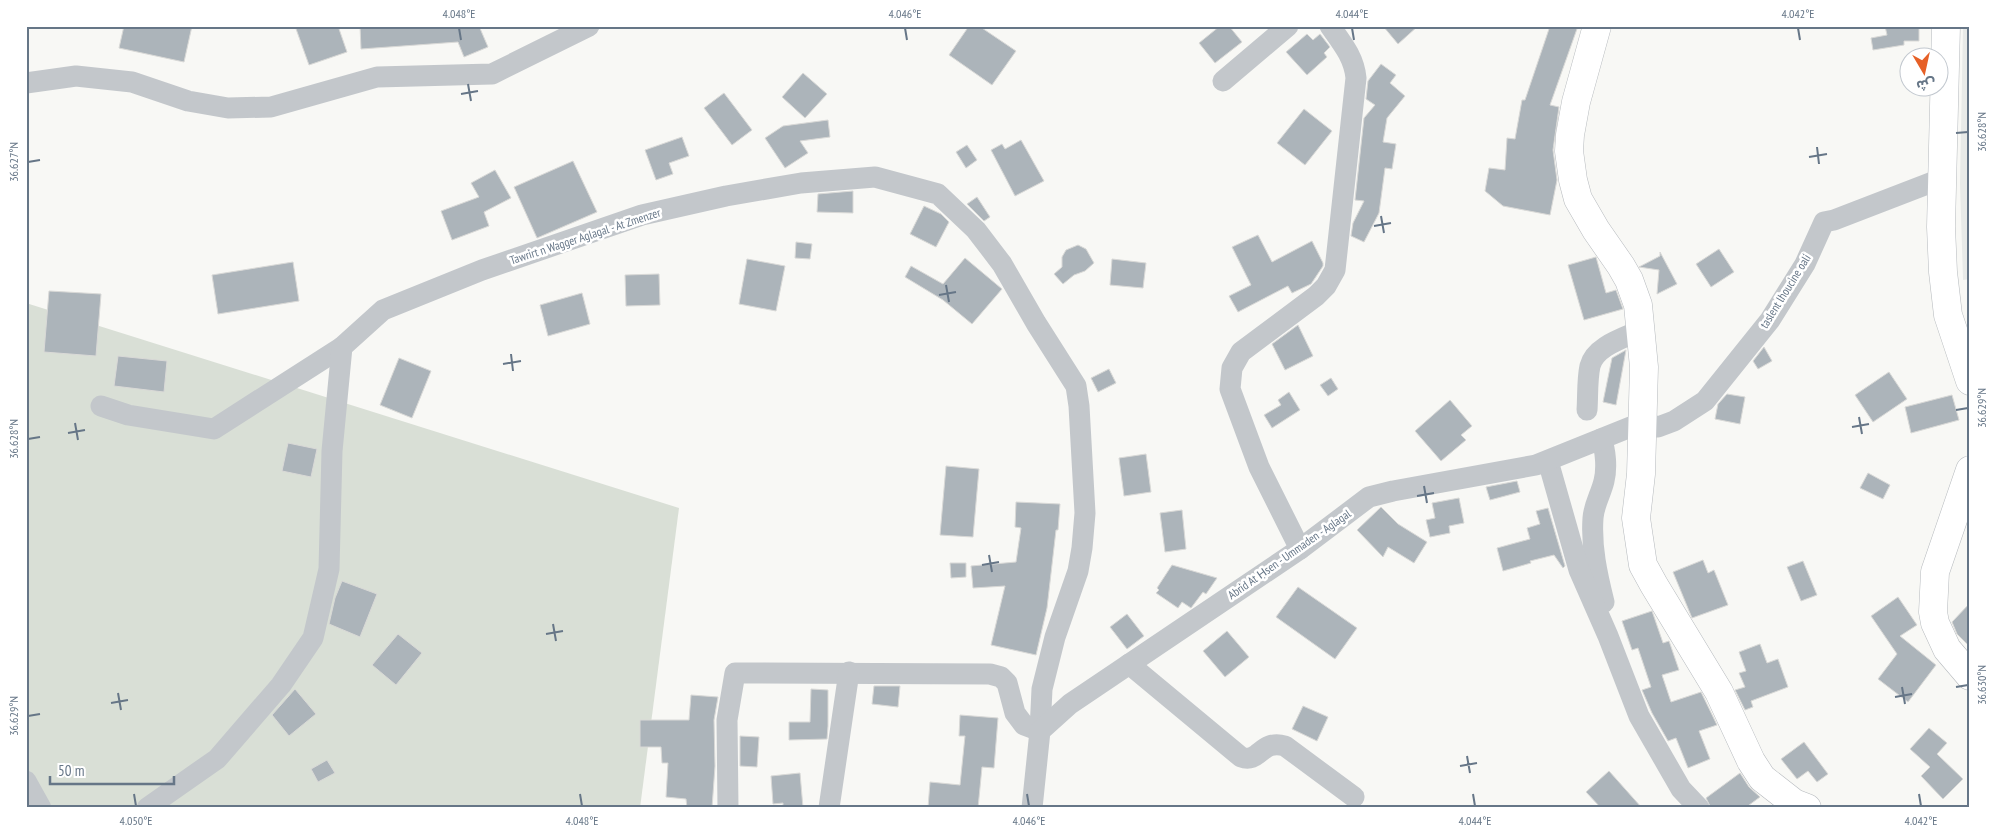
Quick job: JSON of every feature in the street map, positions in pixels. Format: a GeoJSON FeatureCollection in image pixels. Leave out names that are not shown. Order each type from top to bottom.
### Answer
{"type":"FeatureCollection","features":[{"type":"Feature","properties":{"kind":"main road"},"geometry":{"type":"LineString","coordinates":[[1597,26],[1576,102],[1570,135],[1573,180],[1578,199],[1629,280],[1638,305],[1644,367],[1641,474],[1636,518],[1644,564],[1654,585],[1714,684],[1751,761],[1762,778],[1794,804],[1807,808]]}},
{"type":"Feature","properties":{"kind":"main road"},"geometry":{"type":"LineString","coordinates":[[1946,26],[1942,227],[1943,272],[1948,315],[1970,381]]}},
{"type":"Feature","properties":{"kind":"main road"},"geometry":{"type":"LineString","coordinates":[[1970,470],[1935,572],[1933,612],[1947,649],[1970,676]]}},
{"type":"Feature","properties":{"kind":"street"},"geometry":{"type":"LineString","coordinates":[[1222,81],[1288,26]]}},
{"type":"Feature","properties":{"kind":"street"},"geometry":{"type":"LineString","coordinates":[[1300,549],[1259,466],[1230,389],[1232,368],[1241,352],[1316,296],[1326,286],[1335,270],[1356,78],[1355,66],[1350,55],[1330,26]]}},
{"type":"Feature","properties":{"kind":"street"},"geometry":{"type":"LineString","coordinates":[[26,83],[76,76],[132,82],[188,101],[228,108],[271,107],[377,76],[492,74],[575,29]]}},
{"type":"Feature","properties":{"kind":"street","name":"Tawrirt n Wagger Aglagal - At Zmenzer"},"geometry":{"type":"LineString","coordinates":[[101,406],[128,415],[214,429],[342,347],[384,310],[482,270],[642,215],[726,196],[792,185],[875,176],[938,194],[976,230],[1002,264],[1036,323],[1076,386],[1079,406],[1084,504],[1082,548],[1078,571],[1055,637],[1042,688],[1040,732]]}},
{"type":"Feature","properties":{"kind":"street","name":"taslent lhoucine oali"},"geometry":{"type":"LineString","coordinates":[[1643,422],[1658,427],[1674,422],[1706,401],[1770,320],[1804,264],[1824,222],[1892,199],[1943,178]]}},
{"type":"Feature","properties":{"kind":"street"},"geometry":{"type":"LineString","coordinates":[[1587,410],[1590,365],[1595,357],[1607,346],[1641,330]]}},
{"type":"Feature","properties":{"kind":"street"},"geometry":{"type":"LineString","coordinates":[[147,808],[217,759],[281,685],[313,638],[330,569],[332,451],[342,347]]}},
{"type":"Feature","properties":{"kind":"street","name":"Abrid At Ḥsen - Ummaden - Aglagal"},"geometry":{"type":"LineString","coordinates":[[1040,732],[1070,704],[1300,549],[1369,498],[1393,491],[1490,474],[1548,461],[1643,422]]}},
{"type":"Feature","properties":{"kind":"street"},"geometry":{"type":"LineString","coordinates":[[1601,440],[1604,446],[1606,474],[1595,506],[1593,544],[1597,573],[1609,621],[1608,636]]}},
{"type":"Feature","properties":{"kind":"street"},"geometry":{"type":"LineString","coordinates":[[1548,461],[1579,570],[1608,636],[1639,716],[1681,789],[1699,808]]}},
{"type":"Feature","properties":{"kind":"street"},"geometry":{"type":"LineString","coordinates":[[1129,664],[1241,757],[1248,759],[1254,757],[1267,745],[1271,744],[1285,746],[1354,797]]}},
{"type":"Feature","properties":{"kind":"street"},"geometry":{"type":"LineString","coordinates":[[828,808],[849,672]]}},
{"type":"Feature","properties":{"kind":"street"},"geometry":{"type":"LineString","coordinates":[[728,808],[727,720],[735,673],[849,672],[990,674],[1002,677],[1007,683],[1015,713],[1024,725],[1040,732],[1032,808]]}},
{"type":"Feature","properties":{"kind":"street"},"geometry":{"type":"LineString","coordinates":[[26,781],[41,808]]}},
{"type":"Feature","properties":{"kind":"shaded area"},"geometry":{"type":"Polygon","coordinates":[[[1963,26],[1970,26],[1970,279],[1963,280],[1960,184],[1963,26]]]}},
{"type":"Feature","properties":{"kind":"shaded area"},"geometry":{"type":"Polygon","coordinates":[[[26,303],[679,508],[640,808],[26,808],[26,303]]]}},
{"type":"Feature","properties":{"kind":"building"},"geometry":{"type":"Polygon","coordinates":[[[124,26],[192,26],[184,62],[119,48],[124,26]]]}},
{"type":"Feature","properties":{"kind":"building"},"geometry":{"type":"Polygon","coordinates":[[[295,26],[338,26],[347,52],[309,65],[295,26]]]}},
{"type":"Feature","properties":{"kind":"building"},"geometry":{"type":"Polygon","coordinates":[[[360,26],[479,26],[488,47],[464,57],[458,42],[361,49],[360,26]]]}},
{"type":"Feature","properties":{"kind":"building"},"geometry":{"type":"Polygon","coordinates":[[[969,26],[979,26],[1016,51],[992,85],[949,55],[969,26]]]}},
{"type":"Feature","properties":{"kind":"building"},"geometry":{"type":"Polygon","coordinates":[[[1220,26],[1229,26],[1242,42],[1215,63],[1199,43],[1220,26]]]}},
{"type":"Feature","properties":{"kind":"building"},"geometry":{"type":"Polygon","coordinates":[[[1383,26],[1418,26],[1398,44],[1383,26]]]}},
{"type":"Feature","properties":{"kind":"building"},"geometry":{"type":"Polygon","coordinates":[[[1550,26],[1578,26],[1550,105],[1559,107],[1553,150],[1557,180],[1550,215],[1503,206],[1485,191],[1489,168],[1505,170],[1507,138],[1515,139],[1522,100],[1525,100],[1550,26]]]}},
{"type":"Feature","properties":{"kind":"building"},"geometry":{"type":"Polygon","coordinates":[[[1885,26],[1919,26],[1919,41],[1904,41],[1904,45],[1873,50],[1871,38],[1887,35],[1885,26]]]}},
{"type":"Feature","properties":{"kind":"building"},"geometry":{"type":"Polygon","coordinates":[[[1307,34],[1313,40],[1320,34],[1330,47],[1324,53],[1327,57],[1307,75],[1286,52],[1307,34]]]}},
{"type":"Feature","properties":{"kind":"building"},"geometry":{"type":"Polygon","coordinates":[[[1381,64],[1396,75],[1390,83],[1405,96],[1387,118],[1383,142],[1396,144],[1392,169],[1385,168],[1379,213],[1364,242],[1351,236],[1353,223],[1364,201],[1355,200],[1364,118],[1375,105],[1366,99],[1368,81],[1381,64]]]}},
{"type":"Feature","properties":{"kind":"building"},"geometry":{"type":"Polygon","coordinates":[[[803,73],[827,94],[805,118],[782,97],[803,73]]]}},
{"type":"Feature","properties":{"kind":"building"},"geometry":{"type":"Polygon","coordinates":[[[724,93],[752,130],[732,145],[704,108],[724,93]]]}},
{"type":"Feature","properties":{"kind":"building"},"geometry":{"type":"Polygon","coordinates":[[[1304,109],[1332,131],[1305,165],[1277,143],[1304,109]]]}},
{"type":"Feature","properties":{"kind":"building"},"geometry":{"type":"Polygon","coordinates":[[[828,120],[830,137],[800,141],[808,153],[785,168],[765,138],[783,126],[828,120]]]}},
{"type":"Feature","properties":{"kind":"building"},"geometry":{"type":"Polygon","coordinates":[[[682,137],[689,156],[669,163],[673,174],[656,180],[645,150],[682,137]]]}},
{"type":"Feature","properties":{"kind":"building"},"geometry":{"type":"Polygon","coordinates":[[[1021,140],[1044,181],[1015,196],[991,150],[1002,144],[1005,149],[1021,140]]]}},
{"type":"Feature","properties":{"kind":"building"},"geometry":{"type":"Polygon","coordinates":[[[967,145],[977,160],[966,168],[956,152],[967,145]]]}},
{"type":"Feature","properties":{"kind":"building"},"geometry":{"type":"Polygon","coordinates":[[[573,161],[597,212],[537,238],[514,187],[573,161]]]}},
{"type":"Feature","properties":{"kind":"building"},"geometry":{"type":"Polygon","coordinates":[[[495,170],[511,198],[484,212],[489,226],[452,240],[441,211],[479,197],[471,183],[495,170]]]}},
{"type":"Feature","properties":{"kind":"building"},"geometry":{"type":"Polygon","coordinates":[[[853,191],[853,213],[817,212],[818,194],[853,191]]]}},
{"type":"Feature","properties":{"kind":"building"},"geometry":{"type":"Polygon","coordinates":[[[977,197],[990,217],[984,221],[967,204],[977,197]]]}},
{"type":"Feature","properties":{"kind":"building"},"geometry":{"type":"Polygon","coordinates":[[[924,206],[941,214],[949,222],[936,247],[910,234],[924,206]]]}},
{"type":"Feature","properties":{"kind":"building"},"geometry":{"type":"Polygon","coordinates":[[[1258,235],[1272,262],[1312,241],[1323,266],[1311,284],[1292,293],[1288,286],[1238,312],[1229,296],[1251,285],[1232,247],[1258,235]]]}},
{"type":"Feature","properties":{"kind":"building"},"geometry":{"type":"Polygon","coordinates":[[[796,242],[812,244],[810,259],[795,258],[796,242]]]}},
{"type":"Feature","properties":{"kind":"building"},"geometry":{"type":"Polygon","coordinates":[[[1078,245],[1086,249],[1094,263],[1085,271],[1074,275],[1063,284],[1054,274],[1062,267],[1062,257],[1066,250],[1078,245]]]}},
{"type":"Feature","properties":{"kind":"building"},"geometry":{"type":"Polygon","coordinates":[[[1719,249],[1734,272],[1711,287],[1696,264],[1719,249]]]}},
{"type":"Feature","properties":{"kind":"building"},"geometry":{"type":"Polygon","coordinates":[[[1660,252],[1677,284],[1657,294],[1659,270],[1639,267],[1660,256],[1660,252]]]}},
{"type":"Feature","properties":{"kind":"building"},"geometry":{"type":"Polygon","coordinates":[[[1596,257],[1606,293],[1616,290],[1623,309],[1584,320],[1568,265],[1596,257]]]}},
{"type":"Feature","properties":{"kind":"building"},"geometry":{"type":"Polygon","coordinates":[[[965,258],[1002,289],[972,324],[943,300],[905,277],[911,266],[943,284],[965,258]]]}},
{"type":"Feature","properties":{"kind":"building"},"geometry":{"type":"Polygon","coordinates":[[[747,259],[785,266],[776,311],[739,304],[747,259]]]}},
{"type":"Feature","properties":{"kind":"building"},"geometry":{"type":"Polygon","coordinates":[[[1112,259],[1146,263],[1143,288],[1110,285],[1112,259]]]}},
{"type":"Feature","properties":{"kind":"building"},"geometry":{"type":"Polygon","coordinates":[[[293,262],[299,301],[218,314],[212,275],[293,262]]]}},
{"type":"Feature","properties":{"kind":"building"},"geometry":{"type":"Polygon","coordinates":[[[659,274],[660,305],[626,306],[625,275],[659,274]]]}},
{"type":"Feature","properties":{"kind":"building"},"geometry":{"type":"Polygon","coordinates":[[[49,291],[101,294],[96,356],[44,352],[49,291]]]}},
{"type":"Feature","properties":{"kind":"building"},"geometry":{"type":"Polygon","coordinates":[[[582,293],[590,324],[548,336],[540,305],[582,293]]]}},
{"type":"Feature","properties":{"kind":"building"},"geometry":{"type":"Polygon","coordinates":[[[1298,325],[1313,356],[1285,370],[1272,344],[1298,325]]]}},
{"type":"Feature","properties":{"kind":"building"},"geometry":{"type":"Polygon","coordinates":[[[1764,347],[1772,361],[1758,369],[1753,361],[1764,347]]]}},
{"type":"Feature","properties":{"kind":"building"},"geometry":{"type":"Polygon","coordinates":[[[1626,350],[1616,405],[1603,402],[1612,358],[1626,350]]]}},
{"type":"Feature","properties":{"kind":"building"},"geometry":{"type":"Polygon","coordinates":[[[118,356],[167,361],[164,392],[114,386],[118,356]]]}},
{"type":"Feature","properties":{"kind":"building"},"geometry":{"type":"Polygon","coordinates":[[[399,358],[431,371],[412,418],[380,405],[399,358]]]}},
{"type":"Feature","properties":{"kind":"building"},"geometry":{"type":"Polygon","coordinates":[[[1109,369],[1116,383],[1098,392],[1091,378],[1109,369]]]}},
{"type":"Feature","properties":{"kind":"building"},"geometry":{"type":"Polygon","coordinates":[[[1889,372],[1907,399],[1873,422],[1855,395],[1889,372]]]}},
{"type":"Feature","properties":{"kind":"building"},"geometry":{"type":"Polygon","coordinates":[[[1331,378],[1338,389],[1328,396],[1320,385],[1331,378]]]}},
{"type":"Feature","properties":{"kind":"building"},"geometry":{"type":"Polygon","coordinates":[[[1289,392],[1300,410],[1272,428],[1264,415],[1281,405],[1278,400],[1289,392]]]}},
{"type":"Feature","properties":{"kind":"building"},"geometry":{"type":"Polygon","coordinates":[[[1727,394],[1745,397],[1740,424],[1715,419],[1718,404],[1727,394]]]}},
{"type":"Feature","properties":{"kind":"building"},"geometry":{"type":"Polygon","coordinates":[[[1952,395],[1959,420],[1911,433],[1905,407],[1952,395]]]}},
{"type":"Feature","properties":{"kind":"building"},"geometry":{"type":"Polygon","coordinates":[[[1450,400],[1472,426],[1461,435],[1466,440],[1441,461],[1415,431],[1450,400]]]}},
{"type":"Feature","properties":{"kind":"building"},"geometry":{"type":"Polygon","coordinates":[[[288,443],[317,449],[311,477],[282,471],[288,443]]]}},
{"type":"Feature","properties":{"kind":"building"},"geometry":{"type":"Polygon","coordinates":[[[1146,454],[1151,492],[1124,496],[1119,458],[1146,454]]]}},
{"type":"Feature","properties":{"kind":"building"},"geometry":{"type":"Polygon","coordinates":[[[946,466],[979,469],[973,537],[940,535],[946,466]]]}},
{"type":"Feature","properties":{"kind":"building"},"geometry":{"type":"Polygon","coordinates":[[[1868,473],[1890,485],[1883,499],[1860,488],[1868,473]]]}},
{"type":"Feature","properties":{"kind":"building"},"geometry":{"type":"Polygon","coordinates":[[[1517,481],[1520,492],[1490,500],[1486,487],[1517,481]]]}},
{"type":"Feature","properties":{"kind":"building"},"geometry":{"type":"Polygon","coordinates":[[[1459,498],[1464,523],[1449,526],[1450,533],[1430,537],[1426,520],[1435,518],[1432,503],[1459,498]]]}},
{"type":"Feature","properties":{"kind":"building"},"geometry":{"type":"Polygon","coordinates":[[[1016,502],[1060,504],[1047,608],[1036,655],[991,645],[1005,586],[973,588],[971,566],[1016,562],[1021,528],[1015,527],[1016,502]]]}},
{"type":"Feature","properties":{"kind":"building"},"geometry":{"type":"Polygon","coordinates":[[[1381,507],[1398,524],[1427,542],[1414,563],[1388,547],[1383,557],[1357,530],[1381,507]]]}},
{"type":"Feature","properties":{"kind":"building"},"geometry":{"type":"Polygon","coordinates":[[[1548,508],[1565,566],[1563,568],[1554,555],[1503,571],[1497,548],[1530,539],[1527,528],[1540,524],[1536,511],[1548,508]]]}},
{"type":"Feature","properties":{"kind":"building"},"geometry":{"type":"Polygon","coordinates":[[[1182,510],[1186,549],[1165,552],[1160,513],[1182,510]]]}},
{"type":"Feature","properties":{"kind":"building"},"geometry":{"type":"Polygon","coordinates":[[[1703,560],[1708,573],[1714,570],[1728,605],[1692,618],[1673,572],[1703,560]]]}},
{"type":"Feature","properties":{"kind":"building"},"geometry":{"type":"Polygon","coordinates":[[[1803,561],[1817,595],[1801,601],[1787,567],[1803,561]]]}},
{"type":"Feature","properties":{"kind":"building"},"geometry":{"type":"Polygon","coordinates":[[[950,563],[966,563],[966,577],[951,578],[950,563]]]}},
{"type":"Feature","properties":{"kind":"building"},"geometry":{"type":"Polygon","coordinates":[[[1172,565],[1217,578],[1206,594],[1203,592],[1191,608],[1182,602],[1178,608],[1156,593],[1159,590],[1157,588],[1172,565]]]}},
{"type":"Feature","properties":{"kind":"building"},"geometry":{"type":"Polygon","coordinates":[[[342,581],[377,594],[360,637],[329,624],[335,598],[342,581]]]}},
{"type":"Feature","properties":{"kind":"building"},"geometry":{"type":"Polygon","coordinates":[[[1298,587],[1357,628],[1335,659],[1276,617],[1298,587]]]}},
{"type":"Feature","properties":{"kind":"building"},"geometry":{"type":"Polygon","coordinates":[[[1898,597],[1917,625],[1900,636],[1936,665],[1908,702],[1878,679],[1897,654],[1871,616],[1898,597]]]}},
{"type":"Feature","properties":{"kind":"building"},"geometry":{"type":"Polygon","coordinates":[[[1970,603],[1970,647],[1957,634],[1952,622],[1970,603]]]}},
{"type":"Feature","properties":{"kind":"building"},"geometry":{"type":"Polygon","coordinates":[[[1652,611],[1663,643],[1669,641],[1679,670],[1662,675],[1671,702],[1701,692],[1717,725],[1699,731],[1710,759],[1688,768],[1676,738],[1668,741],[1652,713],[1642,690],[1651,687],[1638,648],[1632,650],[1622,621],[1652,611]]]}},
{"type":"Feature","properties":{"kind":"building"},"geometry":{"type":"Polygon","coordinates":[[[1127,614],[1144,636],[1127,649],[1110,627],[1127,614]]]}},
{"type":"Feature","properties":{"kind":"building"},"geometry":{"type":"Polygon","coordinates":[[[1227,631],[1249,657],[1225,677],[1203,651],[1227,631]]]}},
{"type":"Feature","properties":{"kind":"building"},"geometry":{"type":"Polygon","coordinates":[[[398,634],[422,653],[396,685],[372,665],[398,634]]]}},
{"type":"Feature","properties":{"kind":"building"},"geometry":{"type":"Polygon","coordinates":[[[1760,644],[1767,663],[1778,659],[1788,687],[1751,701],[1753,707],[1745,710],[1735,690],[1745,687],[1739,673],[1746,671],[1739,652],[1760,644]]]}},
{"type":"Feature","properties":{"kind":"building"},"geometry":{"type":"Polygon","coordinates":[[[874,686],[900,686],[898,707],[872,704],[874,686]]]}},
{"type":"Feature","properties":{"kind":"building"},"geometry":{"type":"Polygon","coordinates":[[[295,689],[316,714],[289,736],[272,715],[295,689]]]}},
{"type":"Feature","properties":{"kind":"building"},"geometry":{"type":"Polygon","coordinates":[[[811,689],[828,690],[827,739],[789,740],[789,722],[810,722],[811,689]]]}},
{"type":"Feature","properties":{"kind":"building"},"geometry":{"type":"Polygon","coordinates":[[[691,695],[718,697],[714,720],[715,766],[712,808],[687,808],[686,799],[666,797],[668,763],[662,763],[661,747],[640,747],[640,720],[689,720],[691,695]]]}},
{"type":"Feature","properties":{"kind":"building"},"geometry":{"type":"Polygon","coordinates":[[[1303,706],[1328,717],[1317,741],[1292,729],[1303,706]]]}},
{"type":"Feature","properties":{"kind":"building"},"geometry":{"type":"Polygon","coordinates":[[[960,715],[998,718],[994,768],[982,767],[978,808],[928,808],[930,782],[960,785],[965,736],[959,736],[960,715]]]}},
{"type":"Feature","properties":{"kind":"building"},"geometry":{"type":"Polygon","coordinates":[[[1929,728],[1947,743],[1937,754],[1963,779],[1943,799],[1921,776],[1930,767],[1910,749],[1929,728]]]}},
{"type":"Feature","properties":{"kind":"building"},"geometry":{"type":"Polygon","coordinates":[[[740,736],[759,737],[757,767],[740,766],[740,736]]]}},
{"type":"Feature","properties":{"kind":"building"},"geometry":{"type":"Polygon","coordinates":[[[1804,742],[1828,774],[1817,782],[1808,771],[1797,779],[1781,759],[1804,742]]]}},
{"type":"Feature","properties":{"kind":"building"},"geometry":{"type":"Polygon","coordinates":[[[327,760],[335,773],[318,782],[311,769],[327,760]]]}},
{"type":"Feature","properties":{"kind":"building"},"geometry":{"type":"Polygon","coordinates":[[[1609,771],[1642,808],[1601,808],[1586,792],[1609,771]]]}},
{"type":"Feature","properties":{"kind":"building"},"geometry":{"type":"Polygon","coordinates":[[[800,773],[803,808],[783,808],[783,803],[773,804],[771,776],[800,773]]]}},
{"type":"Feature","properties":{"kind":"building"},"geometry":{"type":"Polygon","coordinates":[[[1740,773],[1749,787],[1760,797],[1745,808],[1711,808],[1706,798],[1740,773]]]}}]}
